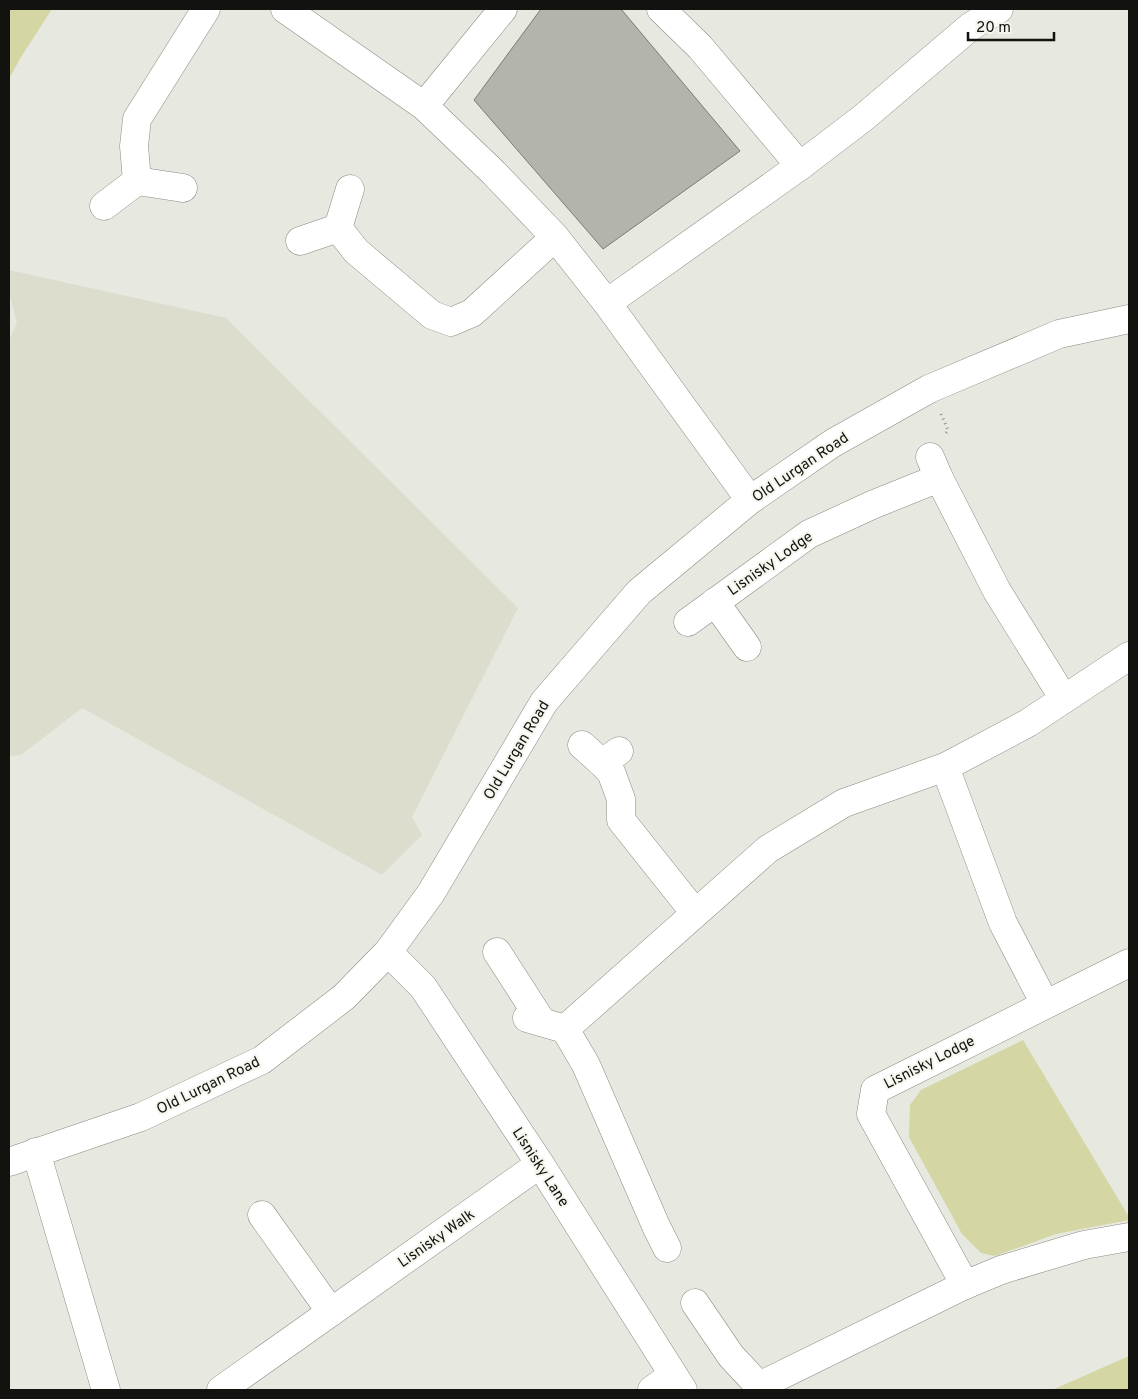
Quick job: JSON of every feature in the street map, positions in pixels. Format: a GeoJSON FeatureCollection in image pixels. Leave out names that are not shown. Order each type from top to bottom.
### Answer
{"type":"FeatureCollection","features":[{"type":"Feature","properties":{"kind":"street"},"geometry":{"type":"LineString","coordinates":[[138,181],[134,146],[137,120],[206,9]]}},
{"type":"Feature","properties":{"kind":"street"},"geometry":{"type":"LineString","coordinates":[[285,9],[424,106],[494,173],[555,237],[607,303],[750,500]]}},
{"type":"Feature","properties":{"kind":"street"},"geometry":{"type":"LineString","coordinates":[[424,106],[503,9]]}},
{"type":"Feature","properties":{"kind":"street"},"geometry":{"type":"LineString","coordinates":[[662,9],[700,47],[800,166]]}},
{"type":"Feature","properties":{"kind":"street"},"geometry":{"type":"LineString","coordinates":[[607,303],[800,166],[863,118],[964,18],[999,9]]}},
{"type":"Feature","properties":{"kind":"street"},"geometry":{"type":"LineString","coordinates":[[104,206],[138,181],[183,188]]}},
{"type":"Feature","properties":{"kind":"street"},"geometry":{"type":"LineString","coordinates":[[338,228],[350,189]]}},
{"type":"Feature","properties":{"kind":"street"},"geometry":{"type":"LineString","coordinates":[[338,228],[356,251],[432,315],[451,322],[472,313],[555,237]]}},
{"type":"Feature","properties":{"kind":"street"},"geometry":{"type":"LineString","coordinates":[[300,241],[338,228]]}},
{"type":"Feature","properties":{"kind":"street","name":"Old Lurgan Road"},"geometry":{"type":"LineString","coordinates":[[9,1162],[141,1118],[262,1060],[344,997],[388,952],[431,893],[544,702],[639,592],[750,500],[833,443],[929,388],[1059,334],[1129,319]]}},
{"type":"Feature","properties":{"kind":"street"},"geometry":{"type":"LineString","coordinates":[[935,467],[997,591],[1064,699]]}},
{"type":"Feature","properties":{"kind":"street","name":"Lisnisky Lodge"},"geometry":{"type":"LineString","coordinates":[[688,622],[809,534],[872,505],[935,467]]}},
{"type":"Feature","properties":{"kind":"street"},"geometry":{"type":"LineString","coordinates":[[715,602],[747,647]]}},
{"type":"Feature","properties":{"kind":"street"},"geometry":{"type":"LineString","coordinates":[[545,1023],[694,913],[768,848],[844,803],[945,767],[1028,724],[1129,656]]}},
{"type":"Feature","properties":{"kind":"street"},"geometry":{"type":"LineString","coordinates":[[582,745],[610,757],[611,772],[621,799],[621,820],[694,913]]}},
{"type":"Feature","properties":{"kind":"street"},"geometry":{"type":"LineString","coordinates":[[945,767],[1004,923],[1045,1004]]}},
{"type":"Feature","properties":{"kind":"street","name":"Lisnisky Lane"},"geometry":{"type":"LineString","coordinates":[[388,952],[423,986],[540,1164],[669,1385]]}},
{"type":"Feature","properties":{"kind":"street"},"geometry":{"type":"LineString","coordinates":[[497,952],[545,1023],[586,1065],[666,1230]]}},
{"type":"Feature","properties":{"kind":"street","name":"Lisnisky Lodge"},"geometry":{"type":"LineString","coordinates":[[965,1285],[871,1114],[874,1090],[1129,963]]}},
{"type":"Feature","properties":{"kind":"street"},"geometry":{"type":"LineString","coordinates":[[36,1152],[106,1390]]}},
{"type":"Feature","properties":{"kind":"street","name":"Lisnisky Walk"},"geometry":{"type":"LineString","coordinates":[[221,1390],[540,1164]]}},
{"type":"Feature","properties":{"kind":"street"},"geometry":{"type":"LineString","coordinates":[[262,1215],[331,1312]]}},
{"type":"Feature","properties":{"kind":"street"},"geometry":{"type":"LineString","coordinates":[[695,1303],[731,1356],[759,1388],[965,1285],[1001,1270],[1084,1245],[1129,1237]]}},
{"type":"Feature","properties":{"kind":"path"},"geometry":{"type":"LineString","coordinates":[[929,388],[948,430],[935,467]]}},
{"type":"Feature","properties":{"kind":"shaded area"},"geometry":{"type":"Polygon","coordinates":[[[9,270],[226,318],[518,608],[412,817],[422,835],[382,875],[82,708],[21,755],[9,756],[9,340],[17,323],[9,292],[9,270]]]}},
{"type":"Feature","properties":{"kind":"green space"},"geometry":{"type":"Polygon","coordinates":[[[9,9],[52,9],[9,79],[9,9]]]}},
{"type":"Feature","properties":{"kind":"green space"},"geometry":{"type":"Polygon","coordinates":[[[1023,1040],[1129,1217],[1129,1220],[1056,1234],[995,1256],[981,1253],[962,1234],[909,1137],[910,1105],[921,1090],[1023,1040]]]}},
{"type":"Feature","properties":{"kind":"green space"},"geometry":{"type":"Polygon","coordinates":[[[1129,1356],[1129,1390],[1052,1390],[1129,1356]]]}},
{"type":"Feature","properties":{"kind":"building"},"geometry":{"type":"Polygon","coordinates":[[[541,9],[621,9],[740,151],[603,249],[474,100],[541,9]]]}}]}
